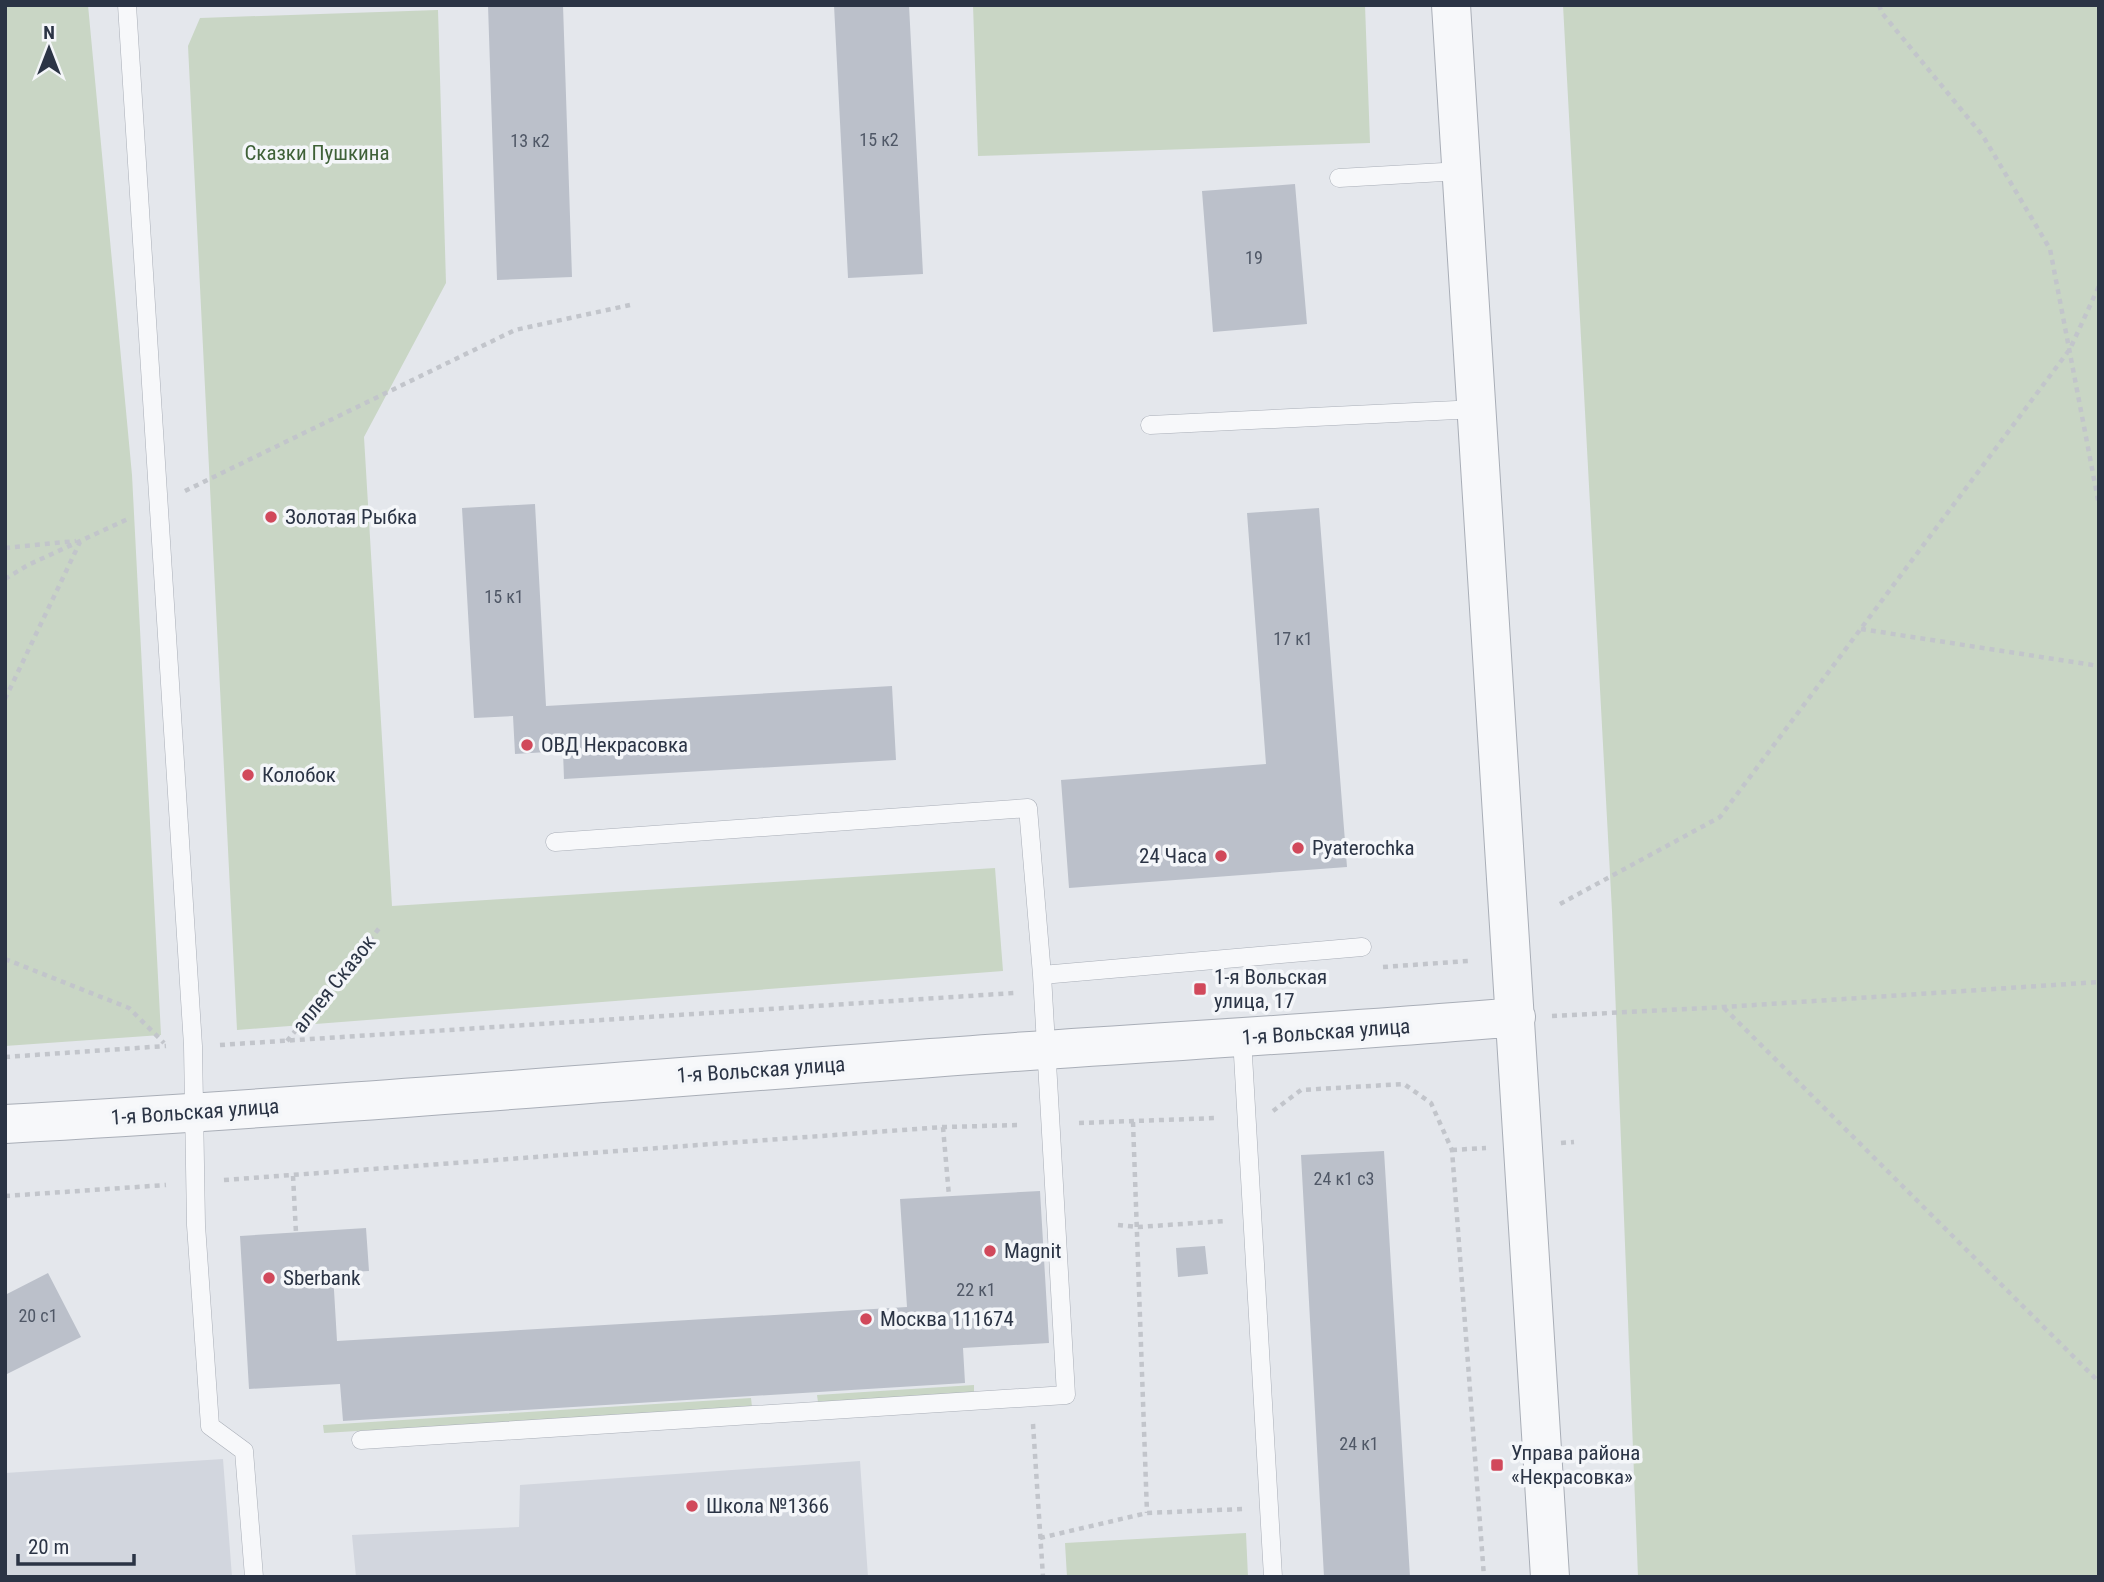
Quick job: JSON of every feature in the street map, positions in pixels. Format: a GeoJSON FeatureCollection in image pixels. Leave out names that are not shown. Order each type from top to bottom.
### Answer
{"type":"FeatureCollection","features":[{"type":"Feature","properties":{"kind":"street"},"geometry":{"type":"LineString","coordinates":[[1451,5],[1550,1577]]}},
{"type":"Feature","properties":{"kind":"street","name":"1-я Вольская улица"},"geometry":{"type":"LineString","coordinates":[[5,1124],[1516,1017]]}},
{"type":"Feature","properties":{"kind":"lane"},"geometry":{"type":"LineString","coordinates":[[127,5],[193,1046],[196,1225],[209,1426],[244,1451],[254,1577]]}},
{"type":"Feature","properties":{"kind":"lane"},"geometry":{"type":"LineString","coordinates":[[1339,178],[1461,171]]}},
{"type":"Feature","properties":{"kind":"lane"},"geometry":{"type":"LineString","coordinates":[[1150,425],[1477,409]]}},
{"type":"Feature","properties":{"kind":"lane"},"geometry":{"type":"LineString","coordinates":[[361,1440],[1066,1395],[1047,1051],[1028,808],[555,842]]}},
{"type":"Feature","properties":{"kind":"lane"},"geometry":{"type":"LineString","coordinates":[[1042,983],[1362,947]]}},
{"type":"Feature","properties":{"kind":"lane"},"geometry":{"type":"LineString","coordinates":[[1242,1038],[1273,1577]]}},
{"type":"Feature","properties":{"kind":"path"},"geometry":{"type":"LineString","coordinates":[[1880,5],[1882,13],[1983,136],[2050,249],[2099,505]]}},
{"type":"Feature","properties":{"kind":"path"},"geometry":{"type":"LineString","coordinates":[[1560,904],[1720,817],[2070,348],[2099,286]]}},
{"type":"Feature","properties":{"kind":"path"},"geometry":{"type":"LineString","coordinates":[[5,579],[28,565],[515,330],[631,305]]}},
{"type":"Feature","properties":{"kind":"path"},"geometry":{"type":"LineString","coordinates":[[5,548],[80,541]]}},
{"type":"Feature","properties":{"kind":"path"},"geometry":{"type":"LineString","coordinates":[[5,699],[80,541]]}},
{"type":"Feature","properties":{"kind":"path"},"geometry":{"type":"LineString","coordinates":[[1861,629],[2099,667]]}},
{"type":"Feature","properties":{"kind":"path","name":"аллея Сказок"},"geometry":{"type":"LineString","coordinates":[[287,1042],[380,926]]}},
{"type":"Feature","properties":{"kind":"path"},"geometry":{"type":"LineString","coordinates":[[5,959],[129,1007],[167,1046]]}},
{"type":"Feature","properties":{"kind":"path"},"geometry":{"type":"LineString","coordinates":[[1372,968],[1399,966]]}},
{"type":"Feature","properties":{"kind":"path"},"geometry":{"type":"LineString","coordinates":[[1516,1017],[1724,1007],[2099,982]]}},
{"type":"Feature","properties":{"kind":"path"},"geometry":{"type":"LineString","coordinates":[[5,1057],[167,1046],[287,1042],[1042,983]]}},
{"type":"Feature","properties":{"kind":"path"},"geometry":{"type":"LineString","coordinates":[[1724,1007],[2099,1382]]}},
{"type":"Feature","properties":{"kind":"path"},"geometry":{"type":"LineString","coordinates":[[5,1196],[943,1126],[1265,1116],[1301,1090],[1404,1084],[1431,1103],[1452,1150],[1484,1577]]}},
{"type":"Feature","properties":{"kind":"path"},"geometry":{"type":"LineString","coordinates":[[1133,1122],[1147,1513]]}},
{"type":"Feature","properties":{"kind":"path"},"geometry":{"type":"LineString","coordinates":[[943,1126],[949,1196]]}},
{"type":"Feature","properties":{"kind":"path"},"geometry":{"type":"LineString","coordinates":[[293,1176],[296,1233]]}},
{"type":"Feature","properties":{"kind":"path"},"geometry":{"type":"LineString","coordinates":[[1118,1225],[1138,1227],[1252,1219]]}},
{"type":"Feature","properties":{"kind":"path"},"geometry":{"type":"LineString","coordinates":[[1032,1398],[1043,1577]]}},
{"type":"Feature","properties":{"kind":"path"},"geometry":{"type":"LineString","coordinates":[[1040,1538],[1147,1513],[1269,1508]]}},
{"type":"Feature","properties":{"kind":"shaded area"},"geometry":{"type":"Polygon","coordinates":[[[223,1459],[232,1577],[5,1577],[5,1473],[223,1459]]]}},
{"type":"Feature","properties":{"kind":"shaded area","name":"Школа №1366"},"geometry":{"type":"Polygon","coordinates":[[[860,1461],[868,1577],[356,1577],[352,1535],[519,1527],[520,1485],[860,1461]]]}},
{"type":"Feature","properties":{"kind":"green space"},"geometry":{"type":"Polygon","coordinates":[[[5,5],[88,5],[132,475],[161,1035],[5,1046],[5,5]]]}},
{"type":"Feature","properties":{"kind":"green space"},"geometry":{"type":"Polygon","coordinates":[[[973,5],[1365,5],[1370,143],[978,156],[973,5]]]}},
{"type":"Feature","properties":{"kind":"green space"},"geometry":{"type":"Polygon","coordinates":[[[1563,5],[2099,5],[2099,1577],[1638,1577],[1612,911],[1563,5]]]}},
{"type":"Feature","properties":{"kind":"green space","name":"Сказки Пушкина"},"geometry":{"type":"Polygon","coordinates":[[[438,10],[446,283],[364,437],[392,906],[995,868],[1003,971],[237,1030],[188,46],[200,18],[438,10]]]}},
{"type":"Feature","properties":{"kind":"green space"},"geometry":{"type":"Polygon","coordinates":[[[974,1385],[974,1392],[818,1402],[817,1395],[974,1385]]]}},
{"type":"Feature","properties":{"kind":"green space"},"geometry":{"type":"Polygon","coordinates":[[[751,1398],[752,1407],[324,1433],[323,1425],[751,1398]]]}},
{"type":"Feature","properties":{"kind":"green space"},"geometry":{"type":"Polygon","coordinates":[[[1246,1533],[1248,1577],[1067,1577],[1065,1543],[1246,1533]]]}},
{"type":"Feature","properties":{"kind":"building"},"geometry":{"type":"Polygon","coordinates":[[[488,5],[563,5],[572,277],[497,280],[488,5]]]}},
{"type":"Feature","properties":{"kind":"building"},"geometry":{"type":"Polygon","coordinates":[[[834,5],[909,5],[923,274],[848,278],[834,5]]]}},
{"type":"Feature","properties":{"kind":"building"},"geometry":{"type":"Polygon","coordinates":[[[1295,184],[1307,324],[1213,332],[1202,191],[1295,184]]]}},
{"type":"Feature","properties":{"kind":"building"},"geometry":{"type":"Polygon","coordinates":[[[535,504],[546,706],[892,686],[896,760],[564,779],[563,751],[515,754],[513,716],[474,718],[462,508],[535,504]]]}},
{"type":"Feature","properties":{"kind":"building"},"geometry":{"type":"Polygon","coordinates":[[[1319,508],[1347,867],[1069,888],[1061,780],[1266,764],[1247,513],[1319,508]]]}},
{"type":"Feature","properties":{"kind":"building"},"geometry":{"type":"Polygon","coordinates":[[[1384,1151],[1410,1577],[1324,1577],[1301,1155],[1384,1151]]]}},
{"type":"Feature","properties":{"kind":"building"},"geometry":{"type":"Polygon","coordinates":[[[1040,1191],[1049,1343],[963,1348],[965,1383],[343,1421],[340,1384],[249,1389],[240,1236],[366,1228],[369,1271],[333,1273],[337,1341],[907,1307],[900,1199],[1040,1191]]]}},
{"type":"Feature","properties":{"kind":"building"},"geometry":{"type":"Polygon","coordinates":[[[1205,1246],[1208,1274],[1178,1277],[1176,1248],[1205,1246]]]}},
{"type":"Feature","properties":{"kind":"building"},"geometry":{"type":"Polygon","coordinates":[[[48,1273],[81,1337],[5,1375],[5,1295],[48,1273]]]}},
{"type":"Feature","properties":{"kind":"place","name":"Золотая Рыбка"},"geometry":{"type":"Point","coordinates":[271,517]}},
{"type":"Feature","properties":{"kind":"place","name":"ОВД Некрасовка"},"geometry":{"type":"Point","coordinates":[527,745]}},
{"type":"Feature","properties":{"kind":"place","name":"Колобок"},"geometry":{"type":"Point","coordinates":[248,775]}},
{"type":"Feature","properties":{"kind":"place","name":"Pyaterochka"},"geometry":{"type":"Point","coordinates":[1298,848]}},
{"type":"Feature","properties":{"kind":"place","name":"24 Часа"},"geometry":{"type":"Point","coordinates":[1221,856]}},
{"type":"Feature","properties":{"kind":"place","name":"1-я Вольская улица, 17"},"geometry":{"type":"Point","coordinates":[1200,989]}},
{"type":"Feature","properties":{"kind":"place","name":"Magnit"},"geometry":{"type":"Point","coordinates":[990,1251]}},
{"type":"Feature","properties":{"kind":"place","name":"Sberbank"},"geometry":{"type":"Point","coordinates":[269,1278]}},
{"type":"Feature","properties":{"kind":"place","name":"Москва 111674"},"geometry":{"type":"Point","coordinates":[866,1319]}},
{"type":"Feature","properties":{"kind":"place","name":"Управа района «Некрасовка»"},"geometry":{"type":"Point","coordinates":[1497,1465]}},
{"type":"Feature","properties":{"kind":"place","name":"Школа №1366"},"geometry":{"type":"Point","coordinates":[692,1506]}}]}
